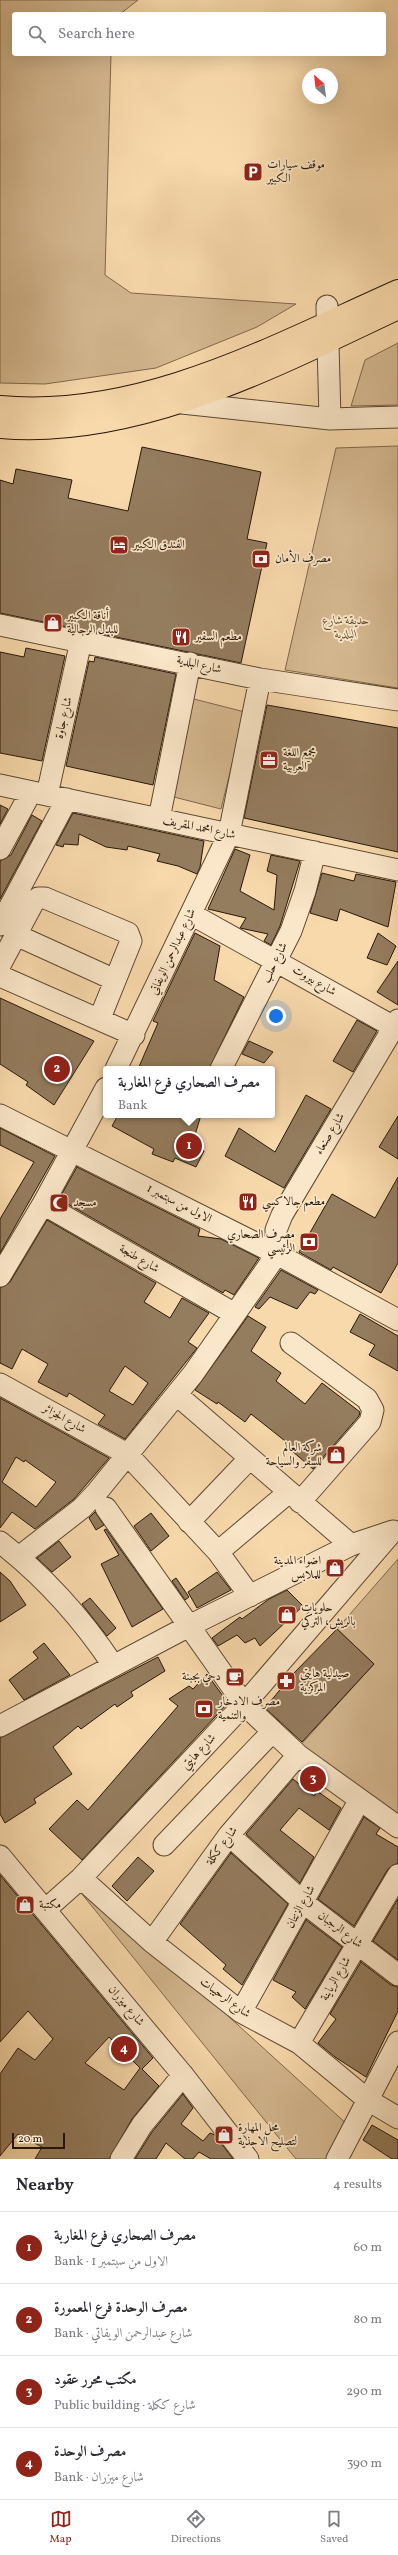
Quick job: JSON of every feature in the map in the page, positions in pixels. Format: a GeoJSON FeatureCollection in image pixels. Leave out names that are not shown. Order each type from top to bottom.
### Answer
{"type":"FeatureCollection","features":[{"type":"Feature","properties":{"kind":"main road"},"geometry":{"type":"LineString","coordinates":[[0,407],[34,409],[64,407],[139,394],[176,384],[249,358],[398,291]]}},
{"type":"Feature","properties":{"kind":"main road"},"geometry":{"type":"LineString","coordinates":[[0,427],[29,429],[66,426],[143,413],[182,403],[327,324],[398,308]]}},
{"type":"Feature","properties":{"kind":"street"},"geometry":{"type":"LineString","coordinates":[[327,324],[330,419]]}},
{"type":"Feature","properties":{"kind":"street"},"geometry":{"type":"LineString","coordinates":[[182,403],[330,419],[398,417]]}},
{"type":"Feature","properties":{"kind":"street","name":"شارع البلدية"},"geometry":{"type":"LineString","coordinates":[[0,625],[190,663],[260,679],[398,700]]}},
{"type":"Feature","properties":{"kind":"street","name":"شارع جاوة"},"geometry":{"type":"LineString","coordinates":[[0,849],[39,793],[81,641]]}},
{"type":"Feature","properties":{"kind":"street"},"geometry":{"type":"LineString","coordinates":[[160,819],[190,663]]}},
{"type":"Feature","properties":{"kind":"street","name":"شارع عبدالرحمن الويفاتي"},"geometry":{"type":"LineString","coordinates":[[118,1066],[134,1035],[228,834],[260,679]]}},
{"type":"Feature","properties":{"kind":"street","name":"شارع امحمد المقريف"},"geometry":{"type":"LineString","coordinates":[[0,785],[398,870]]}},
{"type":"Feature","properties":{"kind":"street"},"geometry":{"type":"LineString","coordinates":[[0,965],[8,930],[68,800]]}},
{"type":"Feature","properties":{"kind":"street","name":"شارع حلب"},"geometry":{"type":"LineString","coordinates":[[224,1066],[277,961],[305,891],[315,852]]}},
{"type":"Feature","properties":{"kind":"street"},"geometry":{"type":"LineString","coordinates":[[8,930],[38,898],[44,898],[128,933],[131,941],[100,1018]]}},
{"type":"Feature","properties":{"kind":"street","name":"شارع بيروت"},"geometry":{"type":"LineString","coordinates":[[191,914],[396,1023]]}},
{"type":"Feature","properties":{"kind":"street"},"geometry":{"type":"LineString","coordinates":[[8,930],[115,980]]}},
{"type":"Feature","properties":{"kind":"street"},"geometry":{"type":"LineString","coordinates":[[0,976],[100,1018],[134,1035]]}},
{"type":"Feature","properties":{"kind":"street","name":"شارع صنعاء"},"geometry":{"type":"LineString","coordinates":[[278,1254],[276,1230],[282,1215],[396,1023]]}},
{"type":"Feature","properties":{"kind":"street"},"geometry":{"type":"LineString","coordinates":[[0,1276],[73,1151],[103,1094]]}},
{"type":"Feature","properties":{"kind":"street","name":"الاول من سبتمبر 1"},"geometry":{"type":"LineString","coordinates":[[0,1115],[278,1254],[398,1320]]}},
{"type":"Feature","properties":{"kind":"street","name":"شارع طنجة"},"geometry":{"type":"LineString","coordinates":[[43,1204],[235,1314]]}},
{"type":"Feature","properties":{"kind":"street"},"geometry":{"type":"LineString","coordinates":[[19,1557],[82,1508],[177,1396],[278,1254]]}},
{"type":"Feature","properties":{"kind":"street"},"geometry":{"type":"LineString","coordinates":[[218,1552],[294,1497],[370,1422],[373,1410],[367,1399],[291,1343]]}},
{"type":"Feature","properties":{"kind":"street","name":"شارع الجزائر"},"geometry":{"type":"LineString","coordinates":[[0,1384],[127,1454],[218,1552],[250,1596]]}},
{"type":"Feature","properties":{"kind":"street"},"geometry":{"type":"LineString","coordinates":[[177,1396],[350,1545]]}},
{"type":"Feature","properties":{"kind":"street"},"geometry":{"type":"LineString","coordinates":[[189,1522],[250,1458]]}},
{"type":"Feature","properties":{"kind":"street"},"geometry":{"type":"LineString","coordinates":[[106,1508],[187,1626],[244,1704],[298,1755],[359,1801],[398,1827]]}},
{"type":"Feature","properties":{"kind":"street","name":"شارع هايتي"},"geometry":{"type":"LineString","coordinates":[[0,1726],[187,1626],[350,1545],[395,1528]]}},
{"type":"Feature","properties":{"kind":"street","name":"شارع هايتي"},"geometry":{"type":"LineString","coordinates":[[45,1910],[82,1878],[244,1704],[395,1528]]}},
{"type":"Feature","properties":{"kind":"street"},"geometry":{"type":"LineString","coordinates":[[0,1542],[19,1557],[63,1598],[81,1620],[113,1665]]}},
{"type":"Feature","properties":{"kind":"street"},"geometry":{"type":"LineString","coordinates":[[164,1845],[273,1731]]}},
{"type":"Feature","properties":{"kind":"street","name":"شارع ككلة"},"geometry":{"type":"LineString","coordinates":[[152,1942],[229,1835],[298,1755]]}},
{"type":"Feature","properties":{"kind":"street","name":"شارع الزنتان"},"geometry":{"type":"LineString","coordinates":[[241,2012],[304,1903],[359,1801]]}},
{"type":"Feature","properties":{"kind":"street","name":"شارع الرجبان"},"geometry":{"type":"LineString","coordinates":[[229,1835],[304,1903],[398,1975]]}},
{"type":"Feature","properties":{"kind":"street","name":"شارع ميزران"},"geometry":{"type":"LineString","coordinates":[[0,1856],[184,2075],[248,2159]]}},
{"type":"Feature","properties":{"kind":"street","name":"شارع الرياينة"},"geometry":{"type":"LineString","coordinates":[[299,2043],[356,1943],[398,1875]]}},
{"type":"Feature","properties":{"kind":"street","name":"شارع الرحيبات"},"geometry":{"type":"LineString","coordinates":[[82,1878],[152,1942],[241,2012],[299,2043],[368,2100],[398,2118]]}},
{"type":"Feature","properties":{"kind":"street"},"geometry":{"type":"LineString","coordinates":[[337,2159],[398,2042]]}},
{"type":"Feature","properties":{"kind":"street"},"geometry":{"type":"LineString","coordinates":[[121,2159],[142,2125],[184,2075]]}},
{"type":"Feature","properties":{"kind":"green space"},"geometry":{"type":"Polygon","coordinates":[[[0,0],[138,0],[123,12],[12,12],[12,56],[111,56],[105,275],[131,293],[296,304],[257,327],[156,368],[45,384],[0,383],[0,0]]]}},
{"type":"Feature","properties":{"kind":"green space"},"geometry":{"type":"Polygon","coordinates":[[[398,343],[398,405],[351,406],[365,360],[398,343]]]}},
{"type":"Feature","properties":{"kind":"green space","name":"حديقة شارع البلدية"},"geometry":{"type":"Polygon","coordinates":[[[398,446],[398,688],[285,670],[336,448],[398,446]]]}},
{"type":"Feature","properties":{"kind":"green space"},"geometry":{"type":"Polygon","coordinates":[[[190,698],[245,712],[221,809],[166,795],[190,698]]]}},
{"type":"Feature","properties":{"kind":"green space"},"geometry":{"type":"Polygon","coordinates":[[[398,1559],[398,1817],[297,1749],[374,1664],[337,1629],[398,1559]]]}},
{"type":"Feature","properties":{"kind":"green space"},"geometry":{"type":"Polygon","coordinates":[[[82,1894],[149,1944],[349,2126],[326,2159],[296,2159],[82,1894]]]}},
{"type":"Feature","properties":{"kind":"building"},"geometry":{"type":"Polygon","coordinates":[[[142,447],[261,472],[247,539],[267,543],[241,663],[0,613],[0,480],[13,484],[16,469],[72,480],[68,498],[128,511],[142,447]]]}},
{"type":"Feature","properties":{"kind":"building"},"geometry":{"type":"Polygon","coordinates":[[[26,648],[65,656],[42,761],[0,753],[0,652],[24,657],[26,648]]]}},
{"type":"Feature","properties":{"kind":"building"},"geometry":{"type":"Polygon","coordinates":[[[95,657],[176,674],[153,785],[66,766],[89,661],[94,662],[95,657]]]}},
{"type":"Feature","properties":{"kind":"building"},"geometry":{"type":"Polygon","coordinates":[[[267,705],[398,728],[398,852],[244,818],[267,705]]]}},
{"type":"Feature","properties":{"kind":"building"},"geometry":{"type":"Polygon","coordinates":[[[0,805],[8,809],[0,824],[0,805]]]}},
{"type":"Feature","properties":{"kind":"building"},"geometry":{"type":"Polygon","coordinates":[[[73,813],[204,841],[200,867],[197,874],[178,866],[157,861],[160,854],[128,846],[127,850],[106,847],[79,834],[78,845],[64,844],[63,847],[56,845],[73,813]]]}},
{"type":"Feature","properties":{"kind":"building"},"geometry":{"type":"Polygon","coordinates":[[[32,815],[42,821],[0,899],[0,861],[11,855],[32,815]]]}},
{"type":"Feature","properties":{"kind":"building"},"geometry":{"type":"Polygon","coordinates":[[[235,849],[250,855],[240,891],[274,910],[277,875],[267,871],[271,855],[300,861],[280,926],[271,945],[264,941],[268,934],[240,928],[246,918],[208,909],[235,849]]]}},
{"type":"Feature","properties":{"kind":"building"},"geometry":{"type":"Polygon","coordinates":[[[322,873],[354,881],[356,874],[396,882],[388,927],[340,909],[337,921],[310,913],[322,873]]]}},
{"type":"Feature","properties":{"kind":"building"},"geometry":{"type":"Polygon","coordinates":[[[195,933],[220,946],[214,980],[244,997],[210,1066],[139,1066],[158,1023],[153,1021],[195,933]]]}},
{"type":"Feature","properties":{"kind":"building"},"geometry":{"type":"Polygon","coordinates":[[[378,933],[396,946],[387,965],[367,958],[378,933]]]}},
{"type":"Feature","properties":{"kind":"building"},"geometry":{"type":"Polygon","coordinates":[[[398,961],[398,1005],[377,992],[398,961]]]}},
{"type":"Feature","properties":{"kind":"building"},"geometry":{"type":"Polygon","coordinates":[[[0,998],[94,1041],[54,1105],[26,1085],[28,1082],[0,1064],[0,998]]]}},
{"type":"Feature","properties":{"kind":"building"},"geometry":{"type":"Polygon","coordinates":[[[357,1020],[377,1031],[353,1072],[333,1061],[357,1020]]]}},
{"type":"Feature","properties":{"kind":"building"},"geometry":{"type":"Polygon","coordinates":[[[249,1041],[273,1052],[264,1063],[242,1054],[249,1041]]]}},
{"type":"Feature","properties":{"kind":"building"},"geometry":{"type":"Polygon","coordinates":[[[306,1095],[331,1109],[284,1188],[225,1156],[239,1128],[275,1152],[306,1095]]]}},
{"type":"Feature","properties":{"kind":"building"},"geometry":{"type":"Polygon","coordinates":[[[398,1116],[398,1159],[379,1147],[398,1116]]]}},
{"type":"Feature","properties":{"kind":"building"},"geometry":{"type":"Polygon","coordinates":[[[116,1118],[200,1118],[192,1145],[204,1151],[196,1167],[175,1158],[173,1162],[152,1154],[154,1149],[112,1126],[116,1118]]]}},
{"type":"Feature","properties":{"kind":"building"},"geometry":{"type":"Polygon","coordinates":[[[0,1128],[55,1156],[0,1253],[0,1219],[34,1162],[0,1145],[0,1128]]]}},
{"type":"Feature","properties":{"kind":"building"},"geometry":{"type":"Polygon","coordinates":[[[77,1167],[200,1229],[198,1236],[221,1239],[259,1258],[234,1295],[225,1290],[223,1293],[59,1199],[77,1167]]]}},
{"type":"Feature","properties":{"kind":"building"},"geometry":{"type":"Polygon","coordinates":[[[398,1177],[398,1263],[381,1293],[333,1267],[331,1270],[299,1252],[332,1194],[375,1218],[398,1177]]]}},
{"type":"Feature","properties":{"kind":"building"},"geometry":{"type":"Polygon","coordinates":[[[47,1220],[156,1283],[144,1302],[170,1318],[182,1298],[209,1313],[188,1342],[197,1348],[125,1439],[98,1424],[105,1415],[69,1393],[67,1397],[38,1382],[48,1364],[22,1349],[12,1369],[0,1363],[0,1288],[10,1282],[47,1220]],[[125,1366],[109,1391],[133,1405],[148,1383],[125,1366]]]}},
{"type":"Feature","properties":{"kind":"building"},"geometry":{"type":"Polygon","coordinates":[[[281,1270],[318,1290],[315,1294],[310,1292],[297,1309],[270,1297],[259,1309],[255,1307],[281,1270]]]}},
{"type":"Feature","properties":{"kind":"building"},"geometry":{"type":"Polygon","coordinates":[[[360,1314],[398,1336],[398,1371],[369,1355],[375,1345],[350,1332],[360,1314]]]}},
{"type":"Feature","properties":{"kind":"building"},"geometry":{"type":"Polygon","coordinates":[[[248,1316],[266,1327],[251,1351],[281,1373],[276,1381],[305,1404],[322,1383],[360,1412],[359,1416],[313,1469],[292,1451],[294,1448],[251,1414],[245,1422],[218,1402],[217,1404],[195,1390],[248,1316]]]}},
{"type":"Feature","properties":{"kind":"building"},"geometry":{"type":"Polygon","coordinates":[[[0,1398],[109,1458],[74,1499],[35,1529],[12,1512],[0,1528],[0,1398]],[[16,1457],[2,1482],[36,1507],[56,1482],[25,1460],[24,1462],[16,1457]]]}},
{"type":"Feature","properties":{"kind":"building"},"geometry":{"type":"Polygon","coordinates":[[[95,1512],[104,1525],[96,1530],[89,1518],[95,1512]]]}},
{"type":"Feature","properties":{"kind":"building"},"geometry":{"type":"Polygon","coordinates":[[[151,1513],[169,1536],[151,1551],[134,1526],[151,1513]]]}},
{"type":"Feature","properties":{"kind":"building"},"geometry":{"type":"Polygon","coordinates":[[[106,1529],[163,1609],[132,1627],[101,1564],[119,1555],[104,1530],[106,1529]]]}},
{"type":"Feature","properties":{"kind":"building"},"geometry":{"type":"Polygon","coordinates":[[[59,1541],[71,1557],[52,1572],[37,1558],[59,1541]]]}},
{"type":"Feature","properties":{"kind":"building"},"geometry":{"type":"Polygon","coordinates":[[[0,1572],[10,1581],[26,1605],[0,1622],[0,1572]]]}},
{"type":"Feature","properties":{"kind":"building"},"geometry":{"type":"Polygon","coordinates":[[[217,1572],[231,1590],[197,1608],[188,1592],[217,1572]]]}},
{"type":"Feature","properties":{"kind":"building"},"geometry":{"type":"Polygon","coordinates":[[[176,1578],[189,1597],[185,1600],[172,1581],[176,1578]]]}},
{"type":"Feature","properties":{"kind":"building"},"geometry":{"type":"Polygon","coordinates":[[[287,1590],[303,1606],[260,1646],[255,1638],[245,1643],[237,1635],[218,1646],[212,1638],[240,1617],[242,1619],[269,1599],[287,1590]]]}},
{"type":"Feature","properties":{"kind":"building"},"geometry":{"type":"Polygon","coordinates":[[[90,1598],[116,1628],[107,1636],[82,1604],[90,1598]]]}},
{"type":"Feature","properties":{"kind":"building"},"geometry":{"type":"Polygon","coordinates":[[[337,1629],[374,1664],[302,1742],[265,1708],[293,1674],[337,1629]]]}},
{"type":"Feature","properties":{"kind":"building"},"geometry":{"type":"Polygon","coordinates":[[[44,1643],[70,1675],[24,1700],[9,1680],[38,1658],[33,1652],[44,1643]]]}},
{"type":"Feature","properties":{"kind":"building"},"geometry":{"type":"Polygon","coordinates":[[[158,1657],[165,1671],[131,1692],[133,1696],[117,1707],[115,1704],[81,1729],[78,1726],[53,1747],[72,1774],[34,1799],[36,1803],[5,1823],[0,1814],[0,1738],[158,1657]]]}},
{"type":"Feature","properties":{"kind":"building"},"geometry":{"type":"Polygon","coordinates":[[[207,1674],[228,1703],[82,1860],[49,1829],[77,1800],[88,1810],[178,1706],[169,1699],[189,1686],[193,1689],[207,1674]]]}},
{"type":"Feature","properties":{"kind":"building"},"geometry":{"type":"Polygon","coordinates":[[[293,1779],[314,1796],[317,1791],[341,1808],[329,1830],[299,1808],[280,1830],[314,1857],[300,1883],[246,1834],[293,1779]]]}},
{"type":"Feature","properties":{"kind":"building"},"geometry":{"type":"Polygon","coordinates":[[[364,1817],[380,1828],[376,1834],[398,1847],[398,1863],[388,1869],[354,1926],[318,1899],[364,1817]]]}},
{"type":"Feature","properties":{"kind":"building"},"geometry":{"type":"Polygon","coordinates":[[[231,1853],[288,1904],[242,1985],[223,1969],[226,1965],[180,1924],[231,1853]]]}},
{"type":"Feature","properties":{"kind":"building"},"geometry":{"type":"Polygon","coordinates":[[[138,1857],[154,1871],[127,1901],[112,1886],[138,1857]]]}},
{"type":"Feature","properties":{"kind":"building"},"geometry":{"type":"Polygon","coordinates":[[[0,1875],[153,2058],[142,2069],[159,2086],[132,2119],[109,2159],[35,2159],[42,2147],[18,2134],[0,2156],[0,2074],[18,2048],[35,2060],[53,2039],[28,2011],[0,2042],[0,1875]],[[109,2037],[85,2063],[124,2090],[140,2068],[109,2037]]]}},
{"type":"Feature","properties":{"kind":"building"},"geometry":{"type":"Polygon","coordinates":[[[398,1899],[398,1960],[373,1941],[398,1899]]]}},
{"type":"Feature","properties":{"kind":"building"},"geometry":{"type":"Polygon","coordinates":[[[306,1920],[342,1947],[305,2009],[292,1997],[296,1992],[273,1980],[306,1920]]]}},
{"type":"Feature","properties":{"kind":"building"},"geometry":{"type":"Polygon","coordinates":[[[361,1962],[391,1985],[398,1987],[398,2011],[366,2077],[335,2057],[318,2043],[336,2019],[330,2014],[361,1962]]]}},
{"type":"Feature","properties":{"kind":"building"},"geometry":{"type":"Polygon","coordinates":[[[183,2094],[193,2108],[181,2124],[203,2141],[210,2133],[215,2135],[233,2159],[211,2159],[199,2152],[193,2159],[185,2159],[166,2143],[156,2159],[135,2159],[152,2132],[183,2094]]]}},
{"type":"Feature","properties":{"kind":"building"},"geometry":{"type":"Polygon","coordinates":[[[372,2125],[398,2140],[398,2159],[392,2159],[363,2140],[372,2125]]]}},
{"type":"Feature","properties":{"kind":"place","name":"موقف سيارات الكبير"},"geometry":{"type":"Point","coordinates":[253,172]}},
{"type":"Feature","properties":{"kind":"place","name":"الفندق الكبير"},"geometry":{"type":"Point","coordinates":[119,545]}},
{"type":"Feature","properties":{"kind":"place","name":"مصرف الأمان"},"geometry":{"type":"Point","coordinates":[261,559]}},
{"type":"Feature","properties":{"kind":"place","name":"أناقة الكبير للبدل الرجالية"},"geometry":{"type":"Point","coordinates":[53,623]}},
{"type":"Feature","properties":{"kind":"place","name":"مطعم السفير"},"geometry":{"type":"Point","coordinates":[181,637]}},
{"type":"Feature","properties":{"kind":"place","name":"مجمع اللغة العربية"},"geometry":{"type":"Point","coordinates":[269,760]}},
{"type":"Feature","properties":{"kind":"place","name":"مصرف الوحدة فرع المعمورة"},"geometry":{"type":"Point","coordinates":[57,1069]}},
{"type":"Feature","properties":{"kind":"place","name":"مصرف الصحاري فرع المغاربة"},"geometry":{"type":"Point","coordinates":[189,1146]}},
{"type":"Feature","properties":{"kind":"place","name":"مطعم جالاكسي"},"geometry":{"type":"Point","coordinates":[248,1202]}},
{"type":"Feature","properties":{"kind":"place","name":"مسجد"},"geometry":{"type":"Point","coordinates":[59,1203]}},
{"type":"Feature","properties":{"kind":"place","name":"مصرف الصحاري الرئيسي"},"geometry":{"type":"Point","coordinates":[309,1242]}},
{"type":"Feature","properties":{"kind":"place","name":"شركة العالم للسفر والسياحة"},"geometry":{"type":"Point","coordinates":[336,1455]}},
{"type":"Feature","properties":{"kind":"place","name":"اضواء المدينة للملابس"},"geometry":{"type":"Point","coordinates":[335,1568]}},
{"type":"Feature","properties":{"kind":"place","name":"حلويات بالريش، التركي"},"geometry":{"type":"Point","coordinates":[287,1615]}},
{"type":"Feature","properties":{"kind":"place","name":"دحي بجبنة"},"geometry":{"type":"Point","coordinates":[235,1677]}},
{"type":"Feature","properties":{"kind":"place","name":"صيدلية هايتي المركزية"},"geometry":{"type":"Point","coordinates":[286,1681]}},
{"type":"Feature","properties":{"kind":"place","name":"مصرف الادخار والتنمية"},"geometry":{"type":"Point","coordinates":[204,1709]}},
{"type":"Feature","properties":{"kind":"place","name":"مكتب محرر عقود"},"geometry":{"type":"Point","coordinates":[313,1779]}},
{"type":"Feature","properties":{"kind":"place","name":"مكتبة"},"geometry":{"type":"Point","coordinates":[25,1905]}},
{"type":"Feature","properties":{"kind":"place","name":"مصرف الوحدة"},"geometry":{"type":"Point","coordinates":[124,2049]}},
{"type":"Feature","properties":{"kind":"place","name":"محل المهارة لتصليح الاحذية"},"geometry":{"type":"Point","coordinates":[224,2135]}}]}
